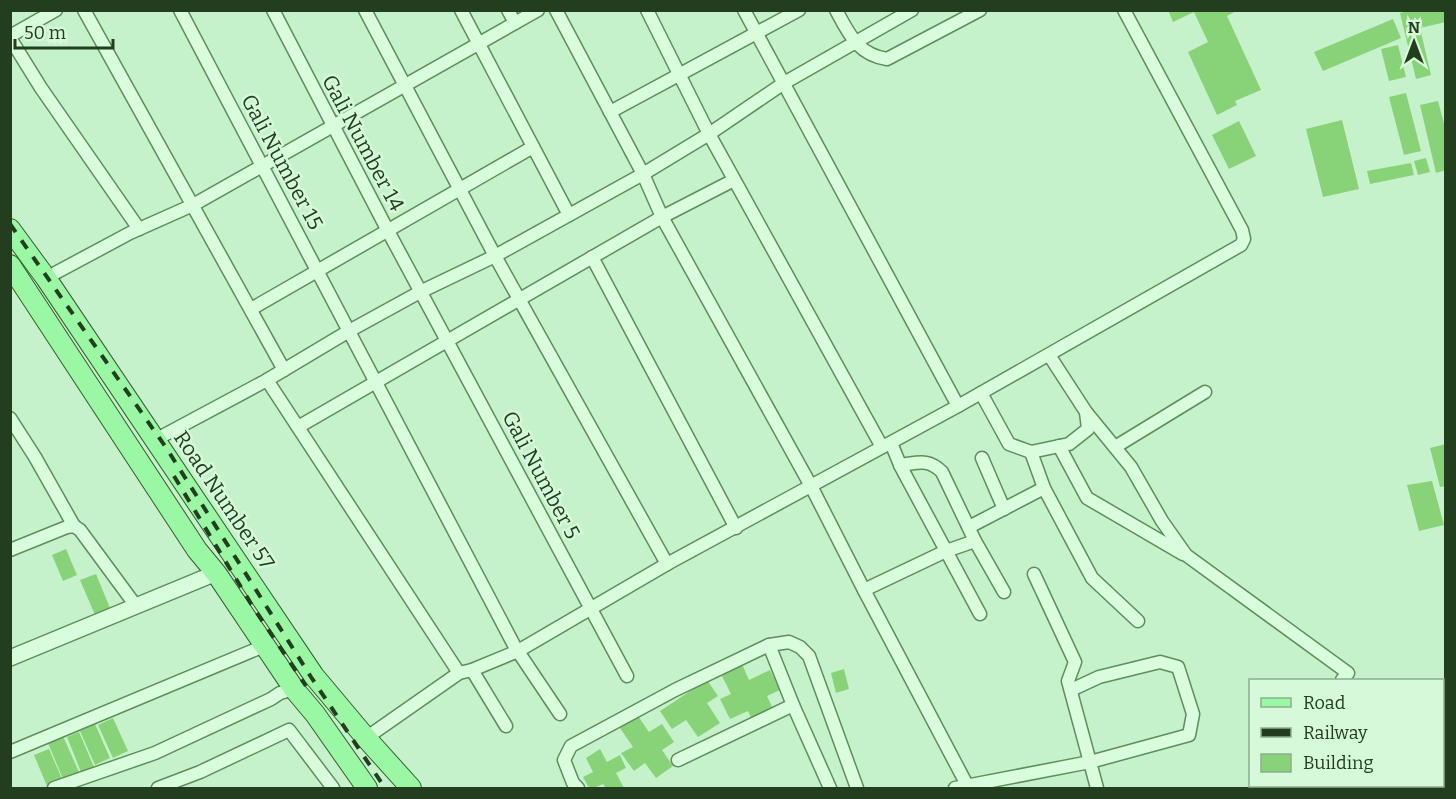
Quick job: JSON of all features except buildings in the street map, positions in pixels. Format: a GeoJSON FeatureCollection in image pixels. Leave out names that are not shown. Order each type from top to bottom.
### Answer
{"type":"FeatureCollection","features":[{"type":"Feature","properties":{"kind":"main road","name":"Road Number 57"},"geometry":{"type":"LineString","coordinates":[[10,229],[46,278],[314,676],[411,789]]}},
{"type":"Feature","properties":{"kind":"main road"},"geometry":{"type":"LineString","coordinates":[[10,265],[197,550],[216,573],[294,689],[315,714],[367,789]]}},
{"type":"Feature","properties":{"kind":"street"},"geometry":{"type":"LineString","coordinates":[[56,10],[10,37],[134,231]]}},
{"type":"Feature","properties":{"kind":"street"},"geometry":{"type":"LineString","coordinates":[[84,10],[284,370]]}},
{"type":"Feature","properties":{"kind":"street","name":"Gali Number 15"},"geometry":{"type":"LineString","coordinates":[[180,10],[518,651],[560,714]]}},
{"type":"Feature","properties":{"kind":"street","name":"Gali Number 14"},"geometry":{"type":"LineString","coordinates":[[273,10],[420,292]]}},
{"type":"Feature","properties":{"kind":"street"},"geometry":{"type":"LineString","coordinates":[[365,10],[495,256],[667,564]]}},
{"type":"Feature","properties":{"kind":"street"},"geometry":{"type":"LineString","coordinates":[[461,10],[568,215]]}},
{"type":"Feature","properties":{"kind":"street"},"geometry":{"type":"LineString","coordinates":[[508,10],[515,23]]}},
{"type":"Feature","properties":{"kind":"street"},"geometry":{"type":"LineString","coordinates":[[46,278],[134,231],[194,205],[538,10]]}},
{"type":"Feature","properties":{"kind":"street"},"geometry":{"type":"LineString","coordinates":[[556,10],[643,174],[662,217],[811,486],[961,787],[1090,762],[1189,735],[1193,714],[1178,667],[1160,662],[1100,677],[1071,690]]}},
{"type":"Feature","properties":{"kind":"street"},"geometry":{"type":"LineString","coordinates":[[647,10],[734,180],[900,465],[980,614]]}},
{"type":"Feature","properties":{"kind":"street"},"geometry":{"type":"LineString","coordinates":[[744,10],[958,406]]}},
{"type":"Feature","properties":{"kind":"street"},"geometry":{"type":"LineString","coordinates":[[610,112],[799,10]]}},
{"type":"Feature","properties":{"kind":"street"},"geometry":{"type":"LineString","coordinates":[[836,10],[854,43],[877,58],[887,59],[980,10]]}},
{"type":"Feature","properties":{"kind":"street"},"geometry":{"type":"LineString","coordinates":[[155,440],[267,380],[420,292],[495,256],[643,174],[709,134],[784,83],[912,10]]}},
{"type":"Feature","properties":{"kind":"street"},"geometry":{"type":"LineString","coordinates":[[366,738],[456,675],[518,651],[667,564],[958,406],[1241,245],[1244,238],[1242,230],[1124,10]]}},
{"type":"Feature","properties":{"kind":"street"},"geometry":{"type":"LineString","coordinates":[[251,309],[533,147]]}},
{"type":"Feature","properties":{"kind":"street"},"geometry":{"type":"LineString","coordinates":[[298,427],[662,217],[734,180]]}},
{"type":"Feature","properties":{"kind":"street"},"geometry":{"type":"LineString","coordinates":[[592,257],[736,528]]}},
{"type":"Feature","properties":{"kind":"street","name":"Gali Number 5"},"geometry":{"type":"LineString","coordinates":[[420,292],[627,676]]}},
{"type":"Feature","properties":{"kind":"street"},"geometry":{"type":"LineString","coordinates":[[1049,355],[1086,412],[1131,466],[1162,521],[1190,559]]}},
{"type":"Feature","properties":{"kind":"street"},"geometry":{"type":"LineString","coordinates":[[267,380],[456,675]]}},
{"type":"Feature","properties":{"kind":"street"},"geometry":{"type":"LineString","coordinates":[[1115,447],[1205,392]]}},
{"type":"Feature","properties":{"kind":"street"},"geometry":{"type":"LineString","coordinates":[[981,393],[1009,444],[1031,452],[1069,444],[1089,429],[1086,412]]}},
{"type":"Feature","properties":{"kind":"street"},"geometry":{"type":"LineString","coordinates":[[10,418],[74,526],[80,530],[136,606]]}},
{"type":"Feature","properties":{"kind":"street"},"geometry":{"type":"LineString","coordinates":[[1059,446],[1087,498],[1190,559],[1348,673],[1344,679]]}},
{"type":"Feature","properties":{"kind":"street"},"geometry":{"type":"LineString","coordinates":[[1031,452],[1044,488],[1092,578],[1138,621]]}},
{"type":"Feature","properties":{"kind":"street"},"geometry":{"type":"LineString","coordinates":[[982,458],[1004,509]]}},
{"type":"Feature","properties":{"kind":"street"},"geometry":{"type":"LineString","coordinates":[[900,465],[927,462],[942,472],[975,541],[1004,592]]}},
{"type":"Feature","properties":{"kind":"street"},"geometry":{"type":"LineString","coordinates":[[969,527],[1044,488]]}},
{"type":"Feature","properties":{"kind":"street"},"geometry":{"type":"LineString","coordinates":[[10,550],[74,526]]}},
{"type":"Feature","properties":{"kind":"street"},"geometry":{"type":"LineString","coordinates":[[864,590],[946,551],[975,541]]}},
{"type":"Feature","properties":{"kind":"street"},"geometry":{"type":"LineString","coordinates":[[10,658],[216,573]]}},
{"type":"Feature","properties":{"kind":"street"},"geometry":{"type":"LineString","coordinates":[[1035,574],[1075,662],[1068,681],[1096,789]]}},
{"type":"Feature","properties":{"kind":"street"},"geometry":{"type":"LineString","coordinates":[[578,789],[573,783],[564,760],[571,746],[675,690],[769,645],[789,642],[800,646],[809,656],[857,789]]}},
{"type":"Feature","properties":{"kind":"street"},"geometry":{"type":"LineString","coordinates":[[769,645],[830,789]]}},
{"type":"Feature","properties":{"kind":"street"},"geometry":{"type":"LineString","coordinates":[[10,752],[264,646]]}},
{"type":"Feature","properties":{"kind":"street"},"geometry":{"type":"LineString","coordinates":[[472,670],[506,726]]}},
{"type":"Feature","properties":{"kind":"street"},"geometry":{"type":"LineString","coordinates":[[54,789],[155,753],[271,699],[279,693],[294,689]]}},
{"type":"Feature","properties":{"kind":"street"},"geometry":{"type":"LineString","coordinates":[[678,760],[793,705]]}},
{"type":"Feature","properties":{"kind":"street"},"geometry":{"type":"LineString","coordinates":[[158,789],[289,730],[333,789]]}},
{"type":"Feature","properties":{"kind":"railway"},"geometry":{"type":"LineString","coordinates":[[10,224],[167,449],[311,677],[385,788]]}},
{"type":"Feature","properties":{"kind":"railway"},"geometry":{"type":"LineString","coordinates":[[174,476],[253,607],[306,686]]}}]}
